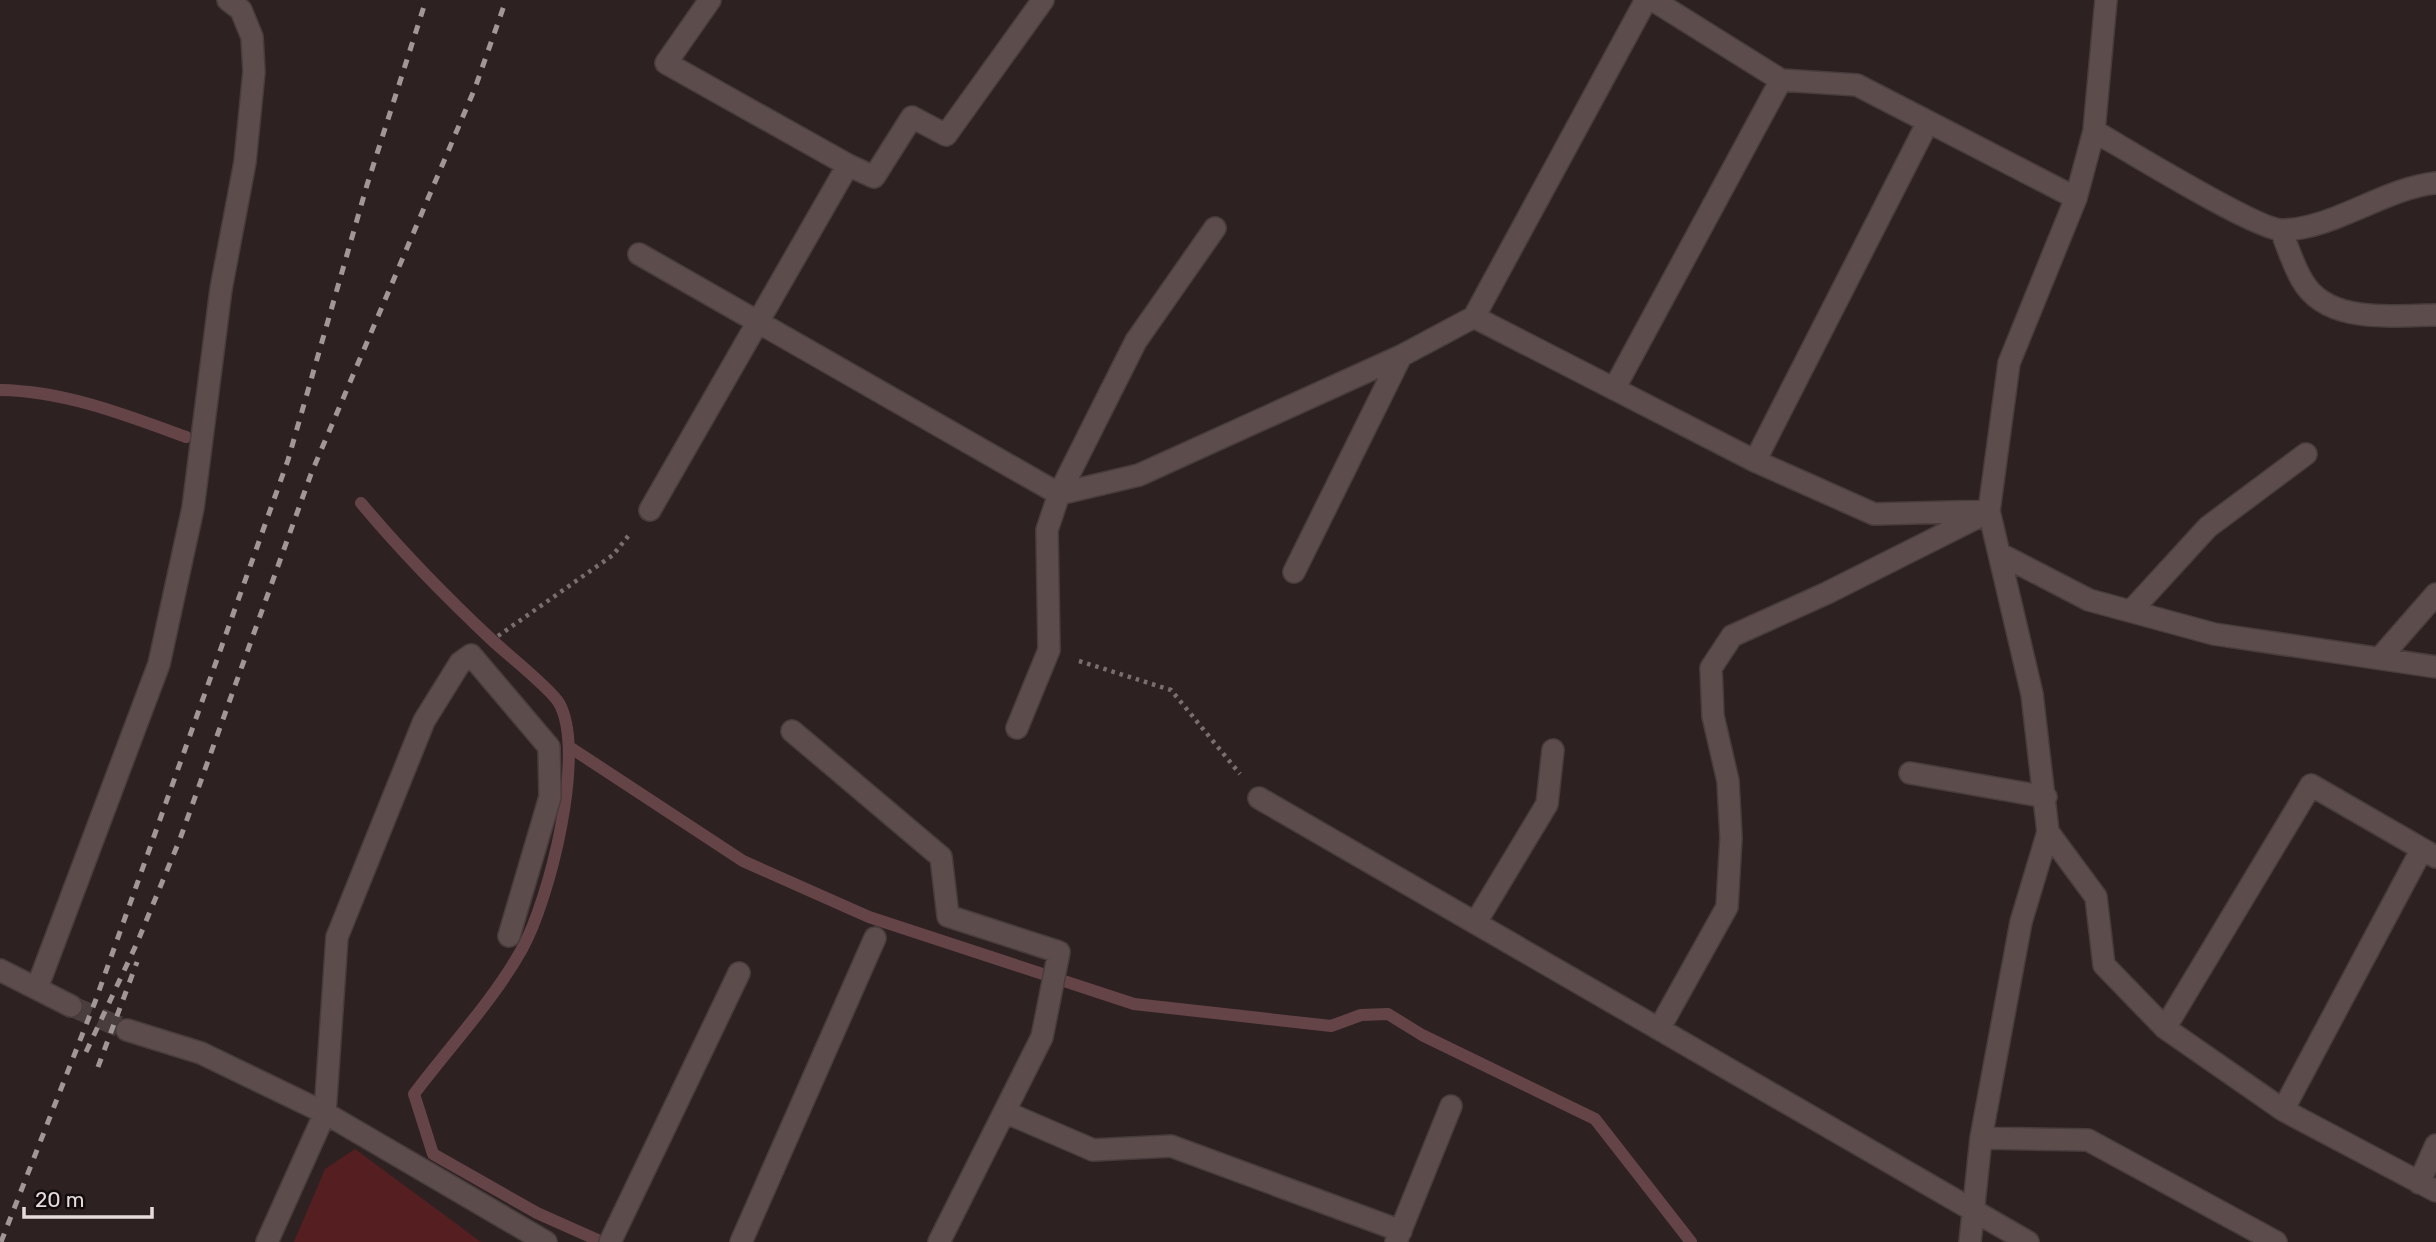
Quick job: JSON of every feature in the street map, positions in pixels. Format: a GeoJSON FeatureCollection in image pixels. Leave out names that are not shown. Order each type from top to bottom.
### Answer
{"type":"FeatureCollection","features":[{"type":"Feature","properties":{"kind":"street"},"geometry":{"type":"LineString","coordinates":[[37,988],[159,664],[193,508],[221,289],[244,162],[254,72],[252,37],[241,10],[228,0]]}},
{"type":"Feature","properties":{"kind":"street"},"geometry":{"type":"LineString","coordinates":[[710,0],[666,62],[874,177],[912,117],[946,135],[1043,0]]}},
{"type":"Feature","properties":{"kind":"street"},"geometry":{"type":"LineString","coordinates":[[639,254],[1059,494],[1139,475],[1401,356],[1474,317],[1646,0]]}},
{"type":"Feature","properties":{"kind":"street"},"geometry":{"type":"LineString","coordinates":[[1653,0],[1781,80],[1857,85],[2076,198]]}},
{"type":"Feature","properties":{"kind":"street"},"geometry":{"type":"LineString","coordinates":[[1970,1242],[1971,1210],[1981,1138],[2021,922],[2048,832],[2032,694],[1989,512],[2009,363],[2076,198],[2094,131],[2106,0]]}},
{"type":"Feature","properties":{"kind":"street"},"geometry":{"type":"LineString","coordinates":[[1614,389],[1781,80]]}},
{"type":"Feature","properties":{"kind":"street"},"geometry":{"type":"LineString","coordinates":[[1755,461],[1928,122]]}},
{"type":"Feature","properties":{"kind":"street"},"geometry":{"type":"LineString","coordinates":[[2094,131],[2242,215],[2281,231],[2321,221],[2418,185],[2436,184]]}},
{"type":"Feature","properties":{"kind":"street"},"geometry":{"type":"LineString","coordinates":[[650,510],[848,165]]}},
{"type":"Feature","properties":{"kind":"street"},"geometry":{"type":"LineString","coordinates":[[1017,728],[1049,650],[1047,530],[1059,494],[1136,341],[1215,228]]}},
{"type":"Feature","properties":{"kind":"street"},"geometry":{"type":"LineString","coordinates":[[2281,231],[2303,282],[2327,307],[2363,314],[2436,315]]}},
{"type":"Feature","properties":{"kind":"street"},"geometry":{"type":"LineString","coordinates":[[1474,317],[1755,461],[1874,514],[1989,512]]}},
{"type":"Feature","properties":{"kind":"street"},"geometry":{"type":"LineString","coordinates":[[1294,572],[1401,356]]}},
{"type":"Feature","properties":{"kind":"street"},"geometry":{"type":"LineString","coordinates":[[2131,611],[2208,527],[2306,454]]}},
{"type":"Feature","properties":{"kind":"street"},"geometry":{"type":"LineString","coordinates":[[1659,1029],[1727,907],[1731,838],[1728,781],[1713,716],[1711,668],[1731,636],[1827,593],[1989,512]]}},
{"type":"Feature","properties":{"kind":"street"},"geometry":{"type":"LineString","coordinates":[[2000,554],[2089,600],[2214,634],[2436,667]]}},
{"type":"Feature","properties":{"kind":"street"},"geometry":{"type":"LineString","coordinates":[[2380,658],[2436,594]]}},
{"type":"Feature","properties":{"kind":"street"},"geometry":{"type":"LineString","coordinates":[[267,1242],[325,1112],[337,937],[424,721],[460,663],[471,655],[549,747],[550,797],[509,936]]}},
{"type":"Feature","properties":{"kind":"street"},"geometry":{"type":"LineString","coordinates":[[792,731],[942,857],[948,916],[1059,952],[1042,1037],[939,1242]]}},
{"type":"Feature","properties":{"kind":"street"},"geometry":{"type":"LineString","coordinates":[[1476,922],[1547,804],[1553,750]]}},
{"type":"Feature","properties":{"kind":"street"},"geometry":{"type":"LineString","coordinates":[[1910,773],[2046,797]]}},
{"type":"Feature","properties":{"kind":"street"},"geometry":{"type":"LineString","coordinates":[[2165,1028],[2311,785],[2429,853],[2283,1110]]}},
{"type":"Feature","properties":{"kind":"street"},"geometry":{"type":"LineString","coordinates":[[1259,798],[2028,1242]]}},
{"type":"Feature","properties":{"kind":"street"},"geometry":{"type":"LineString","coordinates":[[2048,832],[2096,897],[2104,965],[2165,1028],[2283,1110],[2430,1184],[2436,1145]]}},
{"type":"Feature","properties":{"kind":"street"},"geometry":{"type":"LineString","coordinates":[[741,1242],[875,938]]}},
{"type":"Feature","properties":{"kind":"street"},"geometry":{"type":"LineString","coordinates":[[2,971],[71,1006]]}},
{"type":"Feature","properties":{"kind":"street"},"geometry":{"type":"LineString","coordinates":[[610,1242],[739,973]]}},
{"type":"Feature","properties":{"kind":"street"},"geometry":{"type":"LineString","coordinates":[[127,1030],[201,1053],[325,1112],[546,1242]]}},
{"type":"Feature","properties":{"kind":"street"},"geometry":{"type":"LineString","coordinates":[[1005,1112],[1093,1150],[1171,1146],[1399,1236],[1451,1106]]}},
{"type":"Feature","properties":{"kind":"street"},"geometry":{"type":"LineString","coordinates":[[1981,1138],[2088,1140],[2276,1242]]}},
{"type":"Feature","properties":{"kind":"path"},"geometry":{"type":"LineString","coordinates":[[471,655],[613,555],[650,510]]}},
{"type":"Feature","properties":{"kind":"path"},"geometry":{"type":"LineString","coordinates":[[1049,650],[1171,691],[1259,798]]}},
{"type":"Feature","properties":{"kind":"shaded area"},"geometry":{"type":"Polygon","coordinates":[[[355,1149],[481,1242],[294,1242],[325,1169],[355,1149]]]}},
{"type":"Feature","properties":{"kind":"waterway"},"geometry":{"type":"LineString","coordinates":[[0,390],[24,391],[72,400],[186,437]]}},
{"type":"Feature","properties":{"kind":"waterway"},"geometry":{"type":"LineString","coordinates":[[361,503],[441,591],[554,697],[559,703],[567,726],[567,790],[561,826],[553,863],[532,927],[522,949],[498,987],[414,1094],[433,1154],[537,1213],[602,1242]]}},
{"type":"Feature","properties":{"kind":"waterway"},"geometry":{"type":"LineString","coordinates":[[571,748],[743,861],[869,917],[1134,1004],[1331,1026],[1361,1015],[1388,1014],[1422,1035],[1595,1119],[1691,1242]]}},
{"type":"Feature","properties":{"kind":"tunnel"},"geometry":{"type":"LineString","coordinates":[[71,1006],[127,1030]]}},
{"type":"Feature","properties":{"kind":"railway"},"geometry":{"type":"LineString","coordinates":[[1,1242],[95,1002],[288,460],[367,185],[426,0]]}},
{"type":"Feature","properties":{"kind":"railway"},"geometry":{"type":"LineString","coordinates":[[86,1052],[137,943],[180,839],[311,474],[475,88],[506,0]]}},
{"type":"Feature","properties":{"kind":"railway"},"geometry":{"type":"LineString","coordinates":[[98,1067],[137,962]]}}]}
